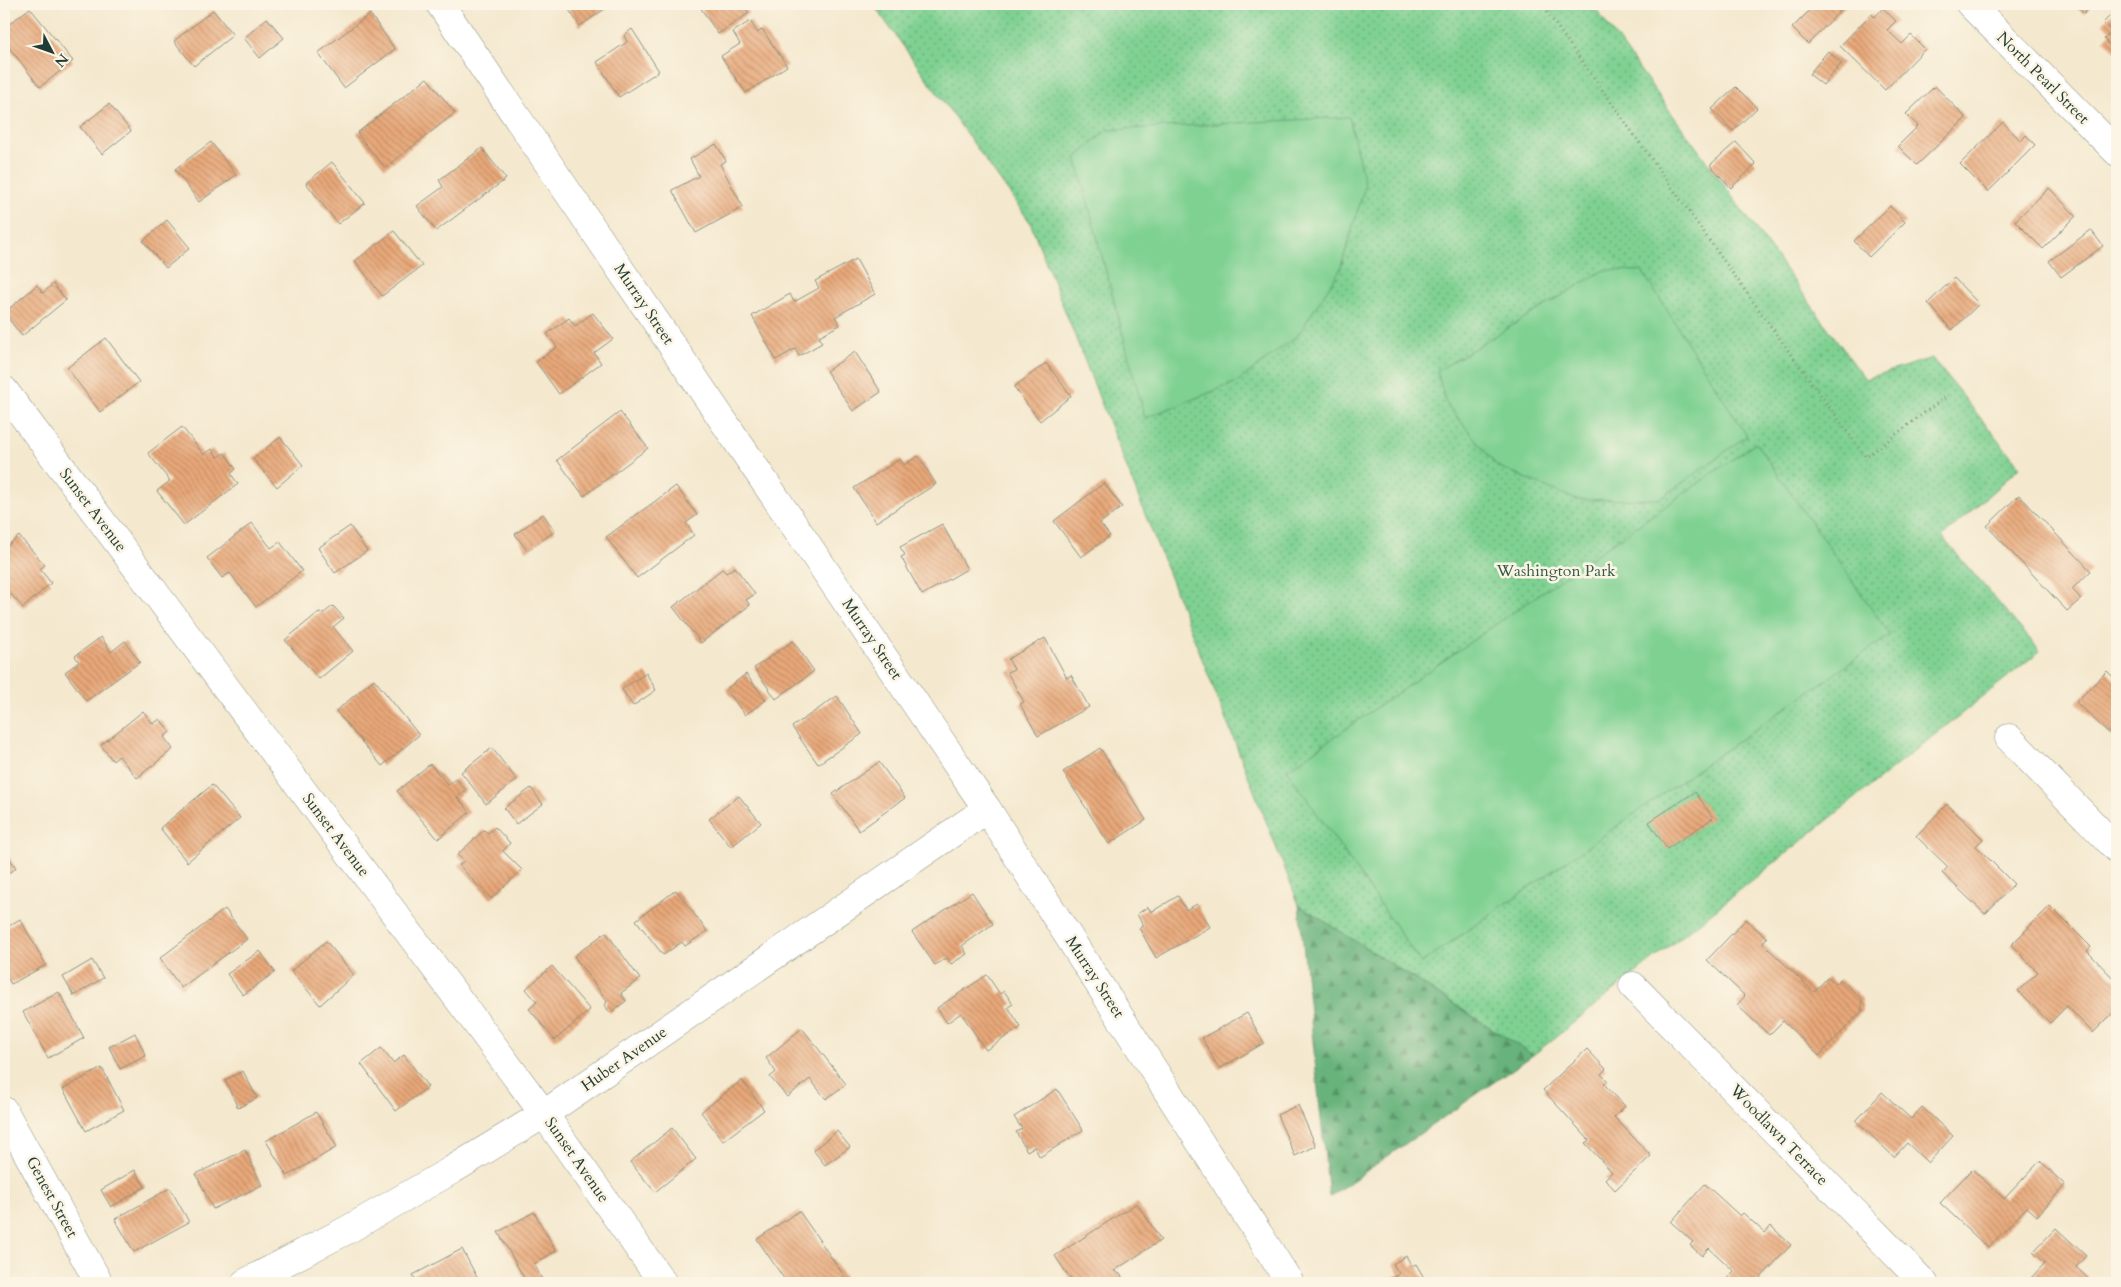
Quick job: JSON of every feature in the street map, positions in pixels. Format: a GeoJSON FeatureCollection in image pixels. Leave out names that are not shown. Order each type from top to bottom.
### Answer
{"type":"FeatureCollection","features":[{"type":"Feature","properties":{"kind":"street","name":"Murray Street"},"geometry":{"type":"LineString","coordinates":[[440,4],[987,809],[1290,1283]]}},
{"type":"Feature","properties":{"kind":"street","name":"North Pearl Street"},"geometry":{"type":"LineString","coordinates":[[1970,4],[2117,152]]}},
{"type":"Feature","properties":{"kind":"street","name":"Sunset Avenue"},"geometry":{"type":"LineString","coordinates":[[4,390],[544,1114],[663,1283]]}},
{"type":"Feature","properties":{"kind":"street"},"geometry":{"type":"LineString","coordinates":[[2009,738],[2117,849]]}},
{"type":"Feature","properties":{"kind":"street","name":"Huber Avenue"},"geometry":{"type":"LineString","coordinates":[[245,1283],[349,1229],[452,1170],[544,1114],[987,809]]}},
{"type":"Feature","properties":{"kind":"street","name":"Woodlawn Terrace"},"geometry":{"type":"LineString","coordinates":[[1633,986],[1924,1283]]}},
{"type":"Feature","properties":{"kind":"street","name":"Genest Street"},"geometry":{"type":"LineString","coordinates":[[4,1111],[100,1283]]}},
{"type":"Feature","properties":{"kind":"path"},"geometry":{"type":"LineString","coordinates":[[1540,4],[1866,457],[1948,396]]}},
{"type":"Feature","properties":{"kind":"green space","name":"Washington Park"},"geometry":{"type":"Polygon","coordinates":[[[873,4],[1592,4],[1865,379],[1932,358],[2020,467],[1942,537],[2040,651],[1533,1055],[1299,905],[1030,222],[873,4]]]}},
{"type":"Feature","properties":{"kind":"green space"},"geometry":{"type":"Polygon","coordinates":[[[1349,117],[1365,186],[1340,270],[1297,336],[1237,382],[1145,418],[1076,158],[1107,130],[1349,117]]]}},
{"type":"Feature","properties":{"kind":"green space"},"geometry":{"type":"Polygon","coordinates":[[[1604,270],[1642,271],[1747,436],[1660,499],[1577,500],[1497,466],[1446,403],[1437,371],[1604,270]]]}},
{"type":"Feature","properties":{"kind":"green space"},"geometry":{"type":"Polygon","coordinates":[[[1756,443],[1890,635],[1421,963],[1287,770],[1756,443]]]}},
{"type":"Feature","properties":{"kind":"green space"},"geometry":{"type":"Polygon","coordinates":[[[1299,905],[1533,1055],[1329,1197],[1299,905]]]}},
{"type":"Feature","properties":{"kind":"building"},"geometry":{"type":"Polygon","coordinates":[[[565,4],[612,4],[580,26],[565,4]]]}},
{"type":"Feature","properties":{"kind":"building"},"geometry":{"type":"Polygon","coordinates":[[[698,4],[742,4],[749,13],[718,34],[698,4]]]}},
{"type":"Feature","properties":{"kind":"building"},"geometry":{"type":"Polygon","coordinates":[[[1812,4],[1847,4],[1808,44],[1792,28],[1814,6],[1812,4]]]}},
{"type":"Feature","properties":{"kind":"building"},"geometry":{"type":"Polygon","coordinates":[[[2074,4],[2094,4],[2084,14],[2074,4]]]}},
{"type":"Feature","properties":{"kind":"building"},"geometry":{"type":"Polygon","coordinates":[[[30,8],[73,61],[40,87],[4,41],[4,28],[30,8]]]}},
{"type":"Feature","properties":{"kind":"building"},"geometry":{"type":"Polygon","coordinates":[[[1883,8],[1896,21],[1887,30],[1902,44],[1911,35],[1925,49],[1885,90],[1840,46],[1871,14],[1875,17],[1883,8]]]}},
{"type":"Feature","properties":{"kind":"building"},"geometry":{"type":"Polygon","coordinates":[[[2117,9],[2117,53],[2104,39],[2112,32],[2103,23],[2117,9]]]}},
{"type":"Feature","properties":{"kind":"building"},"geometry":{"type":"Polygon","coordinates":[[[213,10],[233,35],[194,66],[174,41],[213,10]]]}},
{"type":"Feature","properties":{"kind":"building"},"geometry":{"type":"Polygon","coordinates":[[[370,14],[395,49],[344,88],[318,53],[370,14]]]}},
{"type":"Feature","properties":{"kind":"building"},"geometry":{"type":"Polygon","coordinates":[[[267,18],[284,38],[260,58],[244,38],[267,18]]]}},
{"type":"Feature","properties":{"kind":"building"},"geometry":{"type":"Polygon","coordinates":[[[750,21],[758,33],[762,29],[787,66],[746,93],[721,56],[740,44],[733,32],[750,21]]]}},
{"type":"Feature","properties":{"kind":"building"},"geometry":{"type":"Polygon","coordinates":[[[632,29],[659,71],[619,97],[597,62],[627,42],[624,35],[632,29]]]}},
{"type":"Feature","properties":{"kind":"building"},"geometry":{"type":"Polygon","coordinates":[[[1828,51],[1842,63],[1823,85],[1809,74],[1828,51]]]}},
{"type":"Feature","properties":{"kind":"building"},"geometry":{"type":"Polygon","coordinates":[[[427,78],[455,113],[385,168],[357,133],[427,78]]]}},
{"type":"Feature","properties":{"kind":"building"},"geometry":{"type":"Polygon","coordinates":[[[1935,86],[1966,118],[1917,165],[1898,146],[1918,126],[1906,114],[1935,86]]]}},
{"type":"Feature","properties":{"kind":"building"},"geometry":{"type":"Polygon","coordinates":[[[1736,87],[1757,108],[1733,131],[1712,109],[1736,87]]]}},
{"type":"Feature","properties":{"kind":"building"},"geometry":{"type":"Polygon","coordinates":[[[109,104],[131,131],[102,154],[80,127],[109,104]]]}},
{"type":"Feature","properties":{"kind":"building"},"geometry":{"type":"Polygon","coordinates":[[[2003,122],[2021,141],[2026,135],[2035,145],[1988,192],[1960,164],[2003,122]]]}},
{"type":"Feature","properties":{"kind":"building"},"geometry":{"type":"Polygon","coordinates":[[[211,142],[236,175],[199,202],[175,169],[211,142]]]}},
{"type":"Feature","properties":{"kind":"building"},"geometry":{"type":"Polygon","coordinates":[[[1736,142],[1756,164],[1731,188],[1710,165],[1736,142]]]}},
{"type":"Feature","properties":{"kind":"building"},"geometry":{"type":"Polygon","coordinates":[[[716,144],[726,161],[720,164],[743,207],[696,233],[672,190],[699,176],[690,159],[716,144]]]}},
{"type":"Feature","properties":{"kind":"building"},"geometry":{"type":"Polygon","coordinates":[[[482,148],[506,179],[436,231],[417,206],[443,187],[439,180],[482,148]]]}},
{"type":"Feature","properties":{"kind":"building"},"geometry":{"type":"Polygon","coordinates":[[[332,162],[365,203],[338,224],[306,183],[332,162]]]}},
{"type":"Feature","properties":{"kind":"building"},"geometry":{"type":"Polygon","coordinates":[[[2049,188],[2076,216],[2043,249],[2015,221],[2049,188]]]}},
{"type":"Feature","properties":{"kind":"building"},"geometry":{"type":"Polygon","coordinates":[[[1890,206],[1905,222],[1869,257],[1854,241],[1890,206]]]}},
{"type":"Feature","properties":{"kind":"building"},"geometry":{"type":"Polygon","coordinates":[[[167,220],[190,248],[166,268],[143,241],[167,220]]]}},
{"type":"Feature","properties":{"kind":"building"},"geometry":{"type":"Polygon","coordinates":[[[2091,230],[2103,246],[2061,277],[2049,261],[2091,230]]]}},
{"type":"Feature","properties":{"kind":"building"},"geometry":{"type":"Polygon","coordinates":[[[394,231],[422,266],[382,296],[355,261],[394,231]]]}},
{"type":"Feature","properties":{"kind":"building"},"geometry":{"type":"Polygon","coordinates":[[[856,259],[875,294],[835,317],[840,325],[819,336],[822,343],[799,356],[795,349],[776,360],[752,316],[790,294],[794,302],[819,288],[815,281],[856,259]]]}},
{"type":"Feature","properties":{"kind":"building"},"geometry":{"type":"Polygon","coordinates":[[[1954,278],[1979,304],[1952,330],[1928,303],[1954,278]]]}},
{"type":"Feature","properties":{"kind":"building"},"geometry":{"type":"Polygon","coordinates":[[[53,284],[66,300],[22,336],[4,313],[37,285],[43,293],[53,284]]]}},
{"type":"Feature","properties":{"kind":"building"},"geometry":{"type":"Polygon","coordinates":[[[593,313],[613,339],[594,353],[601,363],[559,394],[536,362],[557,347],[547,334],[569,318],[575,326],[593,313]]]}},
{"type":"Feature","properties":{"kind":"building"},"geometry":{"type":"Polygon","coordinates":[[[106,338],[139,382],[100,412],[67,368],[106,338]]]}},
{"type":"Feature","properties":{"kind":"building"},"geometry":{"type":"Polygon","coordinates":[[[855,352],[881,392],[853,411],[826,371],[855,352]]]}},
{"type":"Feature","properties":{"kind":"building"},"geometry":{"type":"Polygon","coordinates":[[[1046,363],[1071,396],[1040,421],[1014,387],[1046,363]]]}},
{"type":"Feature","properties":{"kind":"building"},"geometry":{"type":"Polygon","coordinates":[[[620,412],[648,448],[584,496],[557,460],[620,412]]]}},
{"type":"Feature","properties":{"kind":"building"},"geometry":{"type":"Polygon","coordinates":[[[182,427],[204,455],[212,449],[218,457],[224,453],[236,469],[231,474],[238,484],[184,525],[157,491],[170,481],[148,453],[182,427]]]}},
{"type":"Feature","properties":{"kind":"building"},"geometry":{"type":"Polygon","coordinates":[[[280,437],[303,465],[277,487],[253,459],[280,437]]]}},
{"type":"Feature","properties":{"kind":"building"},"geometry":{"type":"Polygon","coordinates":[[[918,456],[936,484],[876,522],[854,488],[900,459],[904,465],[918,456]]]}},
{"type":"Feature","properties":{"kind":"building"},"geometry":{"type":"Polygon","coordinates":[[[1104,483],[1122,507],[1100,523],[1110,536],[1081,557],[1054,521],[1104,483]]]}},
{"type":"Feature","properties":{"kind":"building"},"geometry":{"type":"Polygon","coordinates":[[[676,486],[697,515],[686,523],[694,535],[637,578],[606,537],[676,486]]]}},
{"type":"Feature","properties":{"kind":"building"},"geometry":{"type":"Polygon","coordinates":[[[2019,495],[2091,571],[2072,589],[2081,599],[2067,611],[1987,526],[2019,495]]]}},
{"type":"Feature","properties":{"kind":"building"},"geometry":{"type":"Polygon","coordinates":[[[543,514],[555,531],[527,551],[515,534],[543,514]]]}},
{"type":"Feature","properties":{"kind":"building"},"geometry":{"type":"Polygon","coordinates":[[[252,523],[271,548],[280,542],[302,571],[256,607],[230,573],[222,578],[207,558],[252,523]]]}},
{"type":"Feature","properties":{"kind":"building"},"geometry":{"type":"Polygon","coordinates":[[[942,524],[967,569],[922,595],[901,557],[905,555],[900,547],[942,524]]]}},
{"type":"Feature","properties":{"kind":"building"},"geometry":{"type":"Polygon","coordinates":[[[350,526],[367,551],[335,573],[318,548],[350,526]]]}},
{"type":"Feature","properties":{"kind":"building"},"geometry":{"type":"Polygon","coordinates":[[[19,536],[45,565],[40,569],[51,583],[23,608],[10,593],[4,599],[4,549],[19,536]]]}},
{"type":"Feature","properties":{"kind":"building"},"geometry":{"type":"Polygon","coordinates":[[[735,567],[755,594],[746,600],[750,605],[701,643],[673,607],[722,569],[726,573],[735,567]]]}},
{"type":"Feature","properties":{"kind":"building"},"geometry":{"type":"Polygon","coordinates":[[[333,606],[344,618],[333,627],[353,651],[319,679],[285,640],[319,612],[324,613],[333,606]]]}},
{"type":"Feature","properties":{"kind":"building"},"geometry":{"type":"Polygon","coordinates":[[[101,637],[111,652],[125,641],[140,662],[86,701],[65,672],[79,662],[75,656],[101,637]]]}},
{"type":"Feature","properties":{"kind":"building"},"geometry":{"type":"Polygon","coordinates":[[[1045,638],[1067,678],[1071,675],[1089,707],[1038,736],[1020,704],[1024,702],[1007,672],[1014,669],[1008,659],[1045,638]]]}},
{"type":"Feature","properties":{"kind":"building"},"geometry":{"type":"Polygon","coordinates":[[[793,641],[814,671],[776,699],[754,668],[793,641]]]}},
{"type":"Feature","properties":{"kind":"building"},"geometry":{"type":"Polygon","coordinates":[[[2107,671],[2117,681],[2117,741],[2076,702],[2107,671]]]}},
{"type":"Feature","properties":{"kind":"building"},"geometry":{"type":"Polygon","coordinates":[[[646,673],[656,690],[633,706],[622,689],[646,673]]]}},
{"type":"Feature","properties":{"kind":"building"},"geometry":{"type":"Polygon","coordinates":[[[746,674],[766,700],[745,715],[726,689],[746,674]]]}},
{"type":"Feature","properties":{"kind":"building"},"geometry":{"type":"Polygon","coordinates":[[[374,679],[419,735],[382,766],[336,711],[374,679]]]}},
{"type":"Feature","properties":{"kind":"building"},"geometry":{"type":"Polygon","coordinates":[[[837,696],[862,734],[818,764],[792,727],[837,696]]]}},
{"type":"Feature","properties":{"kind":"building"},"geometry":{"type":"Polygon","coordinates":[[[143,711],[153,724],[160,719],[170,732],[164,737],[173,749],[137,778],[119,756],[113,761],[101,745],[143,711]]]}},
{"type":"Feature","properties":{"kind":"building"},"geometry":{"type":"Polygon","coordinates":[[[492,748],[517,780],[486,804],[461,772],[492,748]]]}},
{"type":"Feature","properties":{"kind":"building"},"geometry":{"type":"Polygon","coordinates":[[[1100,748],[1146,820],[1109,844],[1063,772],[1100,748]]]}},
{"type":"Feature","properties":{"kind":"building"},"geometry":{"type":"Polygon","coordinates":[[[879,762],[905,798],[859,831],[833,794],[879,762]]]}},
{"type":"Feature","properties":{"kind":"building"},"geometry":{"type":"Polygon","coordinates":[[[430,764],[448,785],[456,778],[466,790],[457,797],[470,812],[438,839],[397,791],[430,764]]]}},
{"type":"Feature","properties":{"kind":"building"},"geometry":{"type":"Polygon","coordinates":[[[212,785],[240,818],[187,862],[160,828],[212,785]]]}},
{"type":"Feature","properties":{"kind":"building"},"geometry":{"type":"Polygon","coordinates":[[[531,788],[543,804],[516,824],[504,808],[531,788]]]}},
{"type":"Feature","properties":{"kind":"building"},"geometry":{"type":"Polygon","coordinates":[[[1695,792],[1713,818],[1667,849],[1649,822],[1695,792]]]}},
{"type":"Feature","properties":{"kind":"building"},"geometry":{"type":"Polygon","coordinates":[[[739,796],[761,823],[731,847],[709,819],[739,796]]]}},
{"type":"Feature","properties":{"kind":"building"},"geometry":{"type":"Polygon","coordinates":[[[1947,804],[1983,839],[1976,846],[2014,884],[1985,914],[1942,873],[1948,867],[1916,836],[1947,804]]]}},
{"type":"Feature","properties":{"kind":"building"},"geometry":{"type":"Polygon","coordinates":[[[495,827],[510,843],[503,851],[522,870],[491,899],[459,865],[464,861],[457,855],[484,830],[488,833],[495,827]]]}},
{"type":"Feature","properties":{"kind":"building"},"geometry":{"type":"Polygon","coordinates":[[[4,849],[16,868],[4,876],[4,849]]]}},
{"type":"Feature","properties":{"kind":"building"},"geometry":{"type":"Polygon","coordinates":[[[676,890],[707,931],[685,946],[682,942],[663,955],[636,920],[676,890]]]}},
{"type":"Feature","properties":{"kind":"building"},"geometry":{"type":"Polygon","coordinates":[[[972,892],[993,924],[962,946],[967,954],[951,964],[947,958],[935,965],[912,932],[972,892]]]}},
{"type":"Feature","properties":{"kind":"building"},"geometry":{"type":"Polygon","coordinates":[[[1178,896],[1186,910],[1197,904],[1210,927],[1156,958],[1139,928],[1143,926],[1137,914],[1148,907],[1151,912],[1178,896]]]}},
{"type":"Feature","properties":{"kind":"building"},"geometry":{"type":"Polygon","coordinates":[[[2050,906],[2091,947],[2087,951],[2117,982],[2117,1009],[2093,1033],[2067,1006],[2050,1023],[2018,991],[2038,972],[2011,945],[2050,906]]]}},
{"type":"Feature","properties":{"kind":"building"},"geometry":{"type":"Polygon","coordinates":[[[225,909],[247,939],[181,988],[160,958],[225,909]]]}},
{"type":"Feature","properties":{"kind":"building"},"geometry":{"type":"Polygon","coordinates":[[[20,919],[46,965],[11,984],[4,972],[4,929],[20,919]]]}},
{"type":"Feature","properties":{"kind":"building"},"geometry":{"type":"Polygon","coordinates":[[[1746,919],[1767,938],[1762,943],[1814,992],[1828,977],[1835,984],[1840,979],[1862,999],[1862,1011],[1819,1056],[1783,1021],[1769,1035],[1737,1005],[1745,996],[1707,960],[1746,919]]]}},
{"type":"Feature","properties":{"kind":"building"},"geometry":{"type":"Polygon","coordinates":[[[606,932],[640,979],[621,993],[626,1001],[610,1013],[605,1006],[607,1001],[574,956],[606,932]]]}},
{"type":"Feature","properties":{"kind":"building"},"geometry":{"type":"Polygon","coordinates":[[[326,941],[354,975],[320,1005],[291,971],[326,941]]]}},
{"type":"Feature","properties":{"kind":"building"},"geometry":{"type":"Polygon","coordinates":[[[260,951],[275,972],[243,995],[227,974],[260,951]]]}},
{"type":"Feature","properties":{"kind":"building"},"geometry":{"type":"Polygon","coordinates":[[[92,960],[103,978],[74,996],[63,977],[92,960]]]}},
{"type":"Feature","properties":{"kind":"building"},"geometry":{"type":"Polygon","coordinates":[[[552,966],[590,1010],[555,1040],[529,1009],[537,1002],[526,989],[552,966]]]}},
{"type":"Feature","properties":{"kind":"building"},"geometry":{"type":"Polygon","coordinates":[[[987,975],[1000,994],[1004,991],[1013,1004],[1008,1007],[1021,1027],[986,1050],[961,1013],[947,1023],[937,1008],[987,975]]]}},
{"type":"Feature","properties":{"kind":"building"},"geometry":{"type":"Polygon","coordinates":[[[59,992],[84,1038],[48,1058],[23,1012],[59,992]]]}},
{"type":"Feature","properties":{"kind":"building"},"geometry":{"type":"Polygon","coordinates":[[[1247,1013],[1264,1043],[1219,1069],[1202,1038],[1247,1013]]]}},
{"type":"Feature","properties":{"kind":"building"},"geometry":{"type":"Polygon","coordinates":[[[802,1028],[846,1084],[826,1099],[810,1079],[787,1097],[770,1077],[776,1072],[766,1058],[802,1028]]]}},
{"type":"Feature","properties":{"kind":"building"},"geometry":{"type":"Polygon","coordinates":[[[135,1033],[146,1056],[120,1069],[109,1047],[135,1033]]]}},
{"type":"Feature","properties":{"kind":"building"},"geometry":{"type":"Polygon","coordinates":[[[381,1048],[393,1063],[404,1055],[428,1087],[396,1111],[361,1064],[381,1048]]]}},
{"type":"Feature","properties":{"kind":"building"},"geometry":{"type":"Polygon","coordinates":[[[1587,1049],[1606,1069],[1601,1074],[1608,1081],[1604,1084],[1625,1106],[1614,1117],[1651,1156],[1615,1190],[1605,1179],[1612,1172],[1585,1143],[1589,1140],[1543,1090],[1587,1049]]]}},
{"type":"Feature","properties":{"kind":"building"},"geometry":{"type":"Polygon","coordinates":[[[102,1068],[124,1110],[86,1131],[63,1089],[102,1068]]]}},
{"type":"Feature","properties":{"kind":"building"},"geometry":{"type":"Polygon","coordinates":[[[243,1071],[257,1098],[238,1108],[225,1080],[243,1071]]]}},
{"type":"Feature","properties":{"kind":"building"},"geometry":{"type":"Polygon","coordinates":[[[742,1080],[764,1110],[723,1141],[701,1112],[742,1080]]]}},
{"type":"Feature","properties":{"kind":"building"},"geometry":{"type":"Polygon","coordinates":[[[1057,1089],[1083,1130],[1040,1157],[1034,1147],[1027,1151],[1016,1132],[1022,1129],[1014,1117],[1057,1089]]]}},
{"type":"Feature","properties":{"kind":"building"},"geometry":{"type":"Polygon","coordinates":[[[1882,1092],[1911,1119],[1922,1107],[1953,1136],[1928,1163],[1907,1143],[1894,1157],[1856,1121],[1882,1092]]]}},
{"type":"Feature","properties":{"kind":"building"},"geometry":{"type":"Polygon","coordinates":[[[1298,1105],[1316,1146],[1295,1156],[1277,1115],[1298,1105]]]}},
{"type":"Feature","properties":{"kind":"building"},"geometry":{"type":"Polygon","coordinates":[[[316,1112],[337,1147],[287,1176],[266,1141],[316,1112]]]}},
{"type":"Feature","properties":{"kind":"building"},"geometry":{"type":"Polygon","coordinates":[[[672,1128],[696,1159],[655,1192],[630,1162],[672,1128]]]}},
{"type":"Feature","properties":{"kind":"building"},"geometry":{"type":"Polygon","coordinates":[[[837,1131],[850,1147],[825,1165],[813,1150],[837,1131]]]}},
{"type":"Feature","properties":{"kind":"building"},"geometry":{"type":"Polygon","coordinates":[[[245,1150],[262,1185],[213,1209],[196,1174],[245,1150]]]}},
{"type":"Feature","properties":{"kind":"building"},"geometry":{"type":"Polygon","coordinates":[[[2040,1161],[2065,1185],[2037,1216],[2027,1207],[1988,1248],[1940,1203],[1972,1169],[2004,1199],[2040,1161]]]}},
{"type":"Feature","properties":{"kind":"building"},"geometry":{"type":"Polygon","coordinates":[[[135,1170],[145,1187],[111,1207],[101,1190],[135,1170]]]}},
{"type":"Feature","properties":{"kind":"building"},"geometry":{"type":"Polygon","coordinates":[[[1705,1184],[1740,1216],[1743,1213],[1765,1233],[1771,1226],[1791,1245],[1756,1283],[1723,1283],[1734,1271],[1709,1248],[1702,1256],[1690,1245],[1693,1242],[1671,1222],[1705,1184]]]}},
{"type":"Feature","properties":{"kind":"building"},"geometry":{"type":"Polygon","coordinates":[[[170,1188],[189,1222],[134,1252],[115,1219],[170,1188]]]}},
{"type":"Feature","properties":{"kind":"building"},"geometry":{"type":"Polygon","coordinates":[[[1137,1203],[1161,1240],[1114,1271],[1120,1274],[1126,1283],[1104,1283],[1101,1279],[1095,1283],[1073,1283],[1055,1256],[1137,1203]]]}},
{"type":"Feature","properties":{"kind":"building"},"geometry":{"type":"Polygon","coordinates":[[[799,1211],[849,1283],[787,1283],[757,1239],[799,1211]]]}},
{"type":"Feature","properties":{"kind":"building"},"geometry":{"type":"Polygon","coordinates":[[[534,1212],[556,1251],[534,1264],[543,1281],[527,1283],[498,1232],[534,1212]]]}},
{"type":"Feature","properties":{"kind":"building"},"geometry":{"type":"Polygon","coordinates":[[[2056,1228],[2086,1256],[2076,1267],[2093,1283],[2030,1283],[2028,1281],[2045,1263],[2033,1252],[2056,1228]]]}},
{"type":"Feature","properties":{"kind":"building"},"geometry":{"type":"Polygon","coordinates":[[[462,1249],[480,1283],[417,1283],[413,1275],[462,1249]]]}},
{"type":"Feature","properties":{"kind":"building"},"geometry":{"type":"Polygon","coordinates":[[[1406,1256],[1412,1266],[1416,1264],[1427,1283],[1383,1283],[1399,1274],[1393,1264],[1406,1256]]]}}]}
